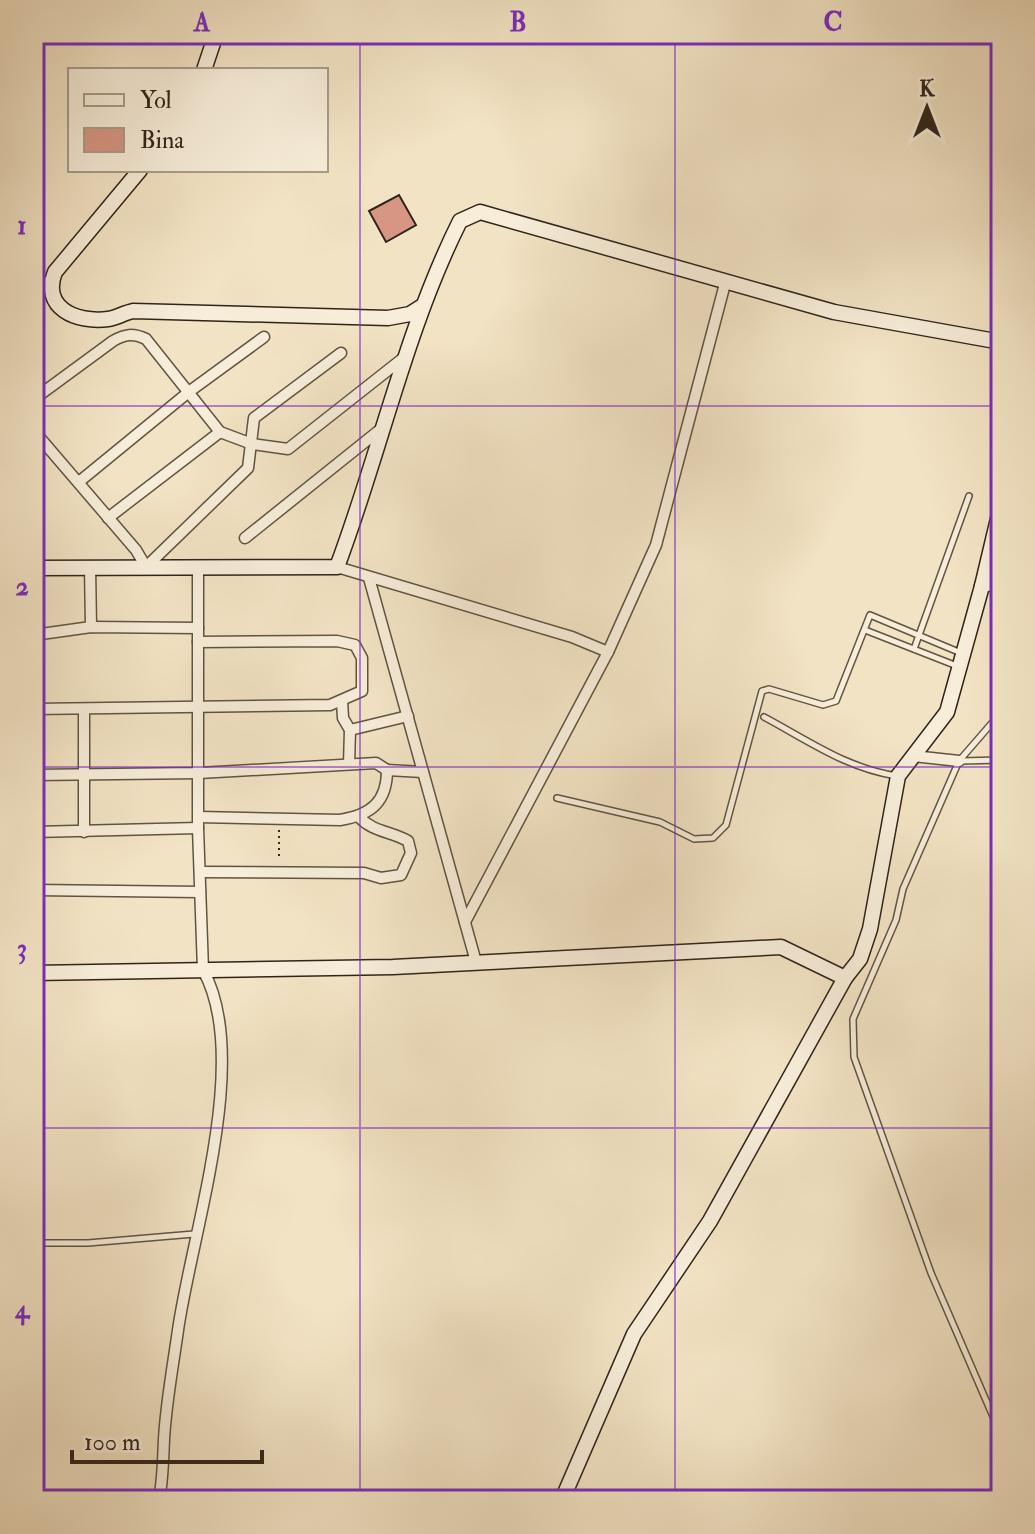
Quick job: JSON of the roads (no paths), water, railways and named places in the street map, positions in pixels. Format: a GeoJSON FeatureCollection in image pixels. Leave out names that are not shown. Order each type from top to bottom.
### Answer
{"type":"FeatureCollection","features":[{"type":"Feature","properties":{"kind":"street"},"geometry":{"type":"LineString","coordinates":[[205,68],[216,34]]}},
{"type":"Feature","properties":{"kind":"street"},"geometry":{"type":"LineString","coordinates":[[138,172],[55,272],[50,285],[53,301],[64,313],[75,317],[111,319],[133,311],[388,318],[410,314],[421,307]]}},
{"type":"Feature","properties":{"kind":"street"},"geometry":{"type":"LineString","coordinates":[[337,567],[421,307],[460,221],[480,212],[834,312],[1001,342]]}},
{"type":"Feature","properties":{"kind":"street"},"geometry":{"type":"LineString","coordinates":[[465,922],[608,652],[662,526],[726,280]]}},
{"type":"Feature","properties":{"kind":"street"},"geometry":{"type":"LineString","coordinates":[[34,284],[50,285]]}},
{"type":"Feature","properties":{"kind":"street"},"geometry":{"type":"LineString","coordinates":[[34,399],[124,335],[146,339],[220,432],[252,444],[288,449],[406,356]]}},
{"type":"Feature","properties":{"kind":"street"},"geometry":{"type":"LineString","coordinates":[[80,481],[190,391],[264,337]]}},
{"type":"Feature","properties":{"kind":"street"},"geometry":{"type":"LineString","coordinates":[[146,567],[248,468],[254,418],[341,353]]}},
{"type":"Feature","properties":{"kind":"street"},"geometry":{"type":"LineString","coordinates":[[245,538],[384,427]]}},
{"type":"Feature","properties":{"kind":"street"},"geometry":{"type":"LineString","coordinates":[[34,431],[80,481],[136,550],[146,567]]}},
{"type":"Feature","properties":{"kind":"street"},"geometry":{"type":"LineString","coordinates":[[108,518],[220,432]]}},
{"type":"Feature","properties":{"kind":"street"},"geometry":{"type":"LineString","coordinates":[[562,1500],[634,1334],[710,1221],[845,978],[860,959],[870,929],[898,776],[947,712],[1001,506]]}},
{"type":"Feature","properties":{"kind":"street"},"geometry":{"type":"LineString","coordinates":[[90,567],[91,627]]}},
{"type":"Feature","properties":{"kind":"street"},"geometry":{"type":"LineString","coordinates":[[159,1500],[179,1326],[194,1234],[213,1159],[222,1053],[215,990],[203,970],[198,567]]}},
{"type":"Feature","properties":{"kind":"street"},"geometry":{"type":"LineString","coordinates":[[34,568],[337,567],[572,637],[608,652]]}},
{"type":"Feature","properties":{"kind":"street"},"geometry":{"type":"LineString","coordinates":[[369,578],[476,962]]}},
{"type":"Feature","properties":{"kind":"street"},"geometry":{"type":"LineString","coordinates":[[982,586],[1001,579]]}},
{"type":"Feature","properties":{"kind":"street"},"geometry":{"type":"LineString","coordinates":[[34,635],[91,627],[198,628]]}},
{"type":"Feature","properties":{"kind":"street"},"geometry":{"type":"LineString","coordinates":[[34,709],[330,705],[362,691],[362,658],[355,645],[337,641],[198,642]]}},
{"type":"Feature","properties":{"kind":"street"},"geometry":{"type":"LineString","coordinates":[[342,701],[343,718],[350,730],[349,764]]}},
{"type":"Feature","properties":{"kind":"street"},"geometry":{"type":"LineString","coordinates":[[84,709],[84,832]]}},
{"type":"Feature","properties":{"kind":"street"},"geometry":{"type":"LineString","coordinates":[[350,730],[408,716]]}},
{"type":"Feature","properties":{"kind":"street"},"geometry":{"type":"LineString","coordinates":[[913,756],[959,761]]}},
{"type":"Feature","properties":{"kind":"street"},"geometry":{"type":"LineString","coordinates":[[34,775],[199,773],[376,763],[387,770],[423,772]]}},
{"type":"Feature","properties":{"kind":"street"},"geometry":{"type":"LineString","coordinates":[[34,832],[359,817],[374,808],[386,793],[387,770]]}},
{"type":"Feature","properties":{"kind":"street"},"geometry":{"type":"LineString","coordinates":[[200,872],[364,873],[381,878],[401,875],[408,865],[408,841],[393,833],[371,829],[359,817]]}},
{"type":"Feature","properties":{"kind":"street"},"geometry":{"type":"LineString","coordinates":[[34,890],[200,892]]}},
{"type":"Feature","properties":{"kind":"street"},"geometry":{"type":"LineString","coordinates":[[34,973],[476,962],[781,947],[845,978]]}},
{"type":"Feature","properties":{"kind":"lane"},"geometry":{"type":"LineString","coordinates":[[914,649],[969,496]]}},
{"type":"Feature","properties":{"kind":"lane"},"geometry":{"type":"LineString","coordinates":[[557,798],[660,822],[694,839],[713,838],[726,825],[762,691],[769,689],[823,705],[832,704],[839,698],[870,615],[919,635],[962,661]]}},
{"type":"Feature","properties":{"kind":"lane"},"geometry":{"type":"LineString","coordinates":[[865,630],[914,649],[962,661]]}},
{"type":"Feature","properties":{"kind":"lane"},"geometry":{"type":"LineString","coordinates":[[1001,695],[998,716],[959,761],[903,889],[896,920],[853,1019],[854,1057],[931,1273],[1001,1435]]}},
{"type":"Feature","properties":{"kind":"lane"},"geometry":{"type":"LineString","coordinates":[[764,717],[833,758],[864,770],[898,776]]}},
{"type":"Feature","properties":{"kind":"lane"},"geometry":{"type":"LineString","coordinates":[[959,761],[1001,760]]}},
{"type":"Feature","properties":{"kind":"lane"},"geometry":{"type":"LineString","coordinates":[[34,1243],[88,1243],[194,1234]]}}]}
